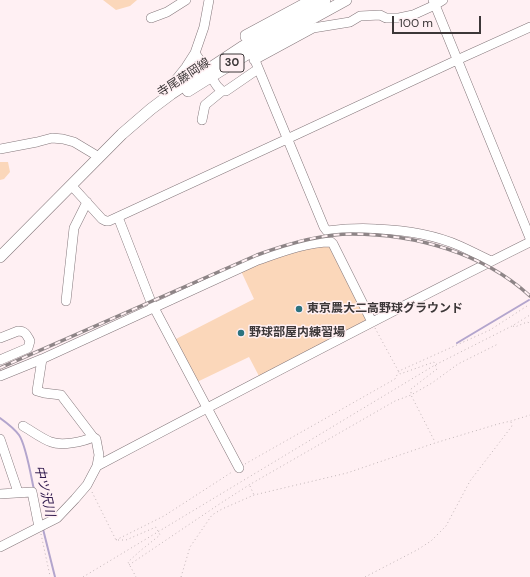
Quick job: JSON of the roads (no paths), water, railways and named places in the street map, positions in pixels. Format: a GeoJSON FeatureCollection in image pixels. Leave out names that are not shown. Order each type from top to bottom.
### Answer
{"type":"FeatureCollection","features":[{"type":"Feature","properties":{"kind":"main road","name":"寺尾藤岡線"},"geometry":{"type":"LineString","coordinates":[[209,73],[242,47],[325,0]]}},
{"type":"Feature","properties":{"kind":"main road","name":"寺尾藤岡線"},"geometry":{"type":"LineString","coordinates":[[0,257],[122,134],[171,94],[346,0]]}},
{"type":"Feature","properties":{"kind":"street"},"geometry":{"type":"LineString","coordinates":[[151,18],[167,12],[186,0]]}},
{"type":"Feature","properties":{"kind":"street"},"geometry":{"type":"LineString","coordinates":[[170,87],[186,67],[195,52],[204,27],[209,0]]}},
{"type":"Feature","properties":{"kind":"street"},"geometry":{"type":"LineString","coordinates":[[245,37],[245,35],[310,0]]}},
{"type":"Feature","properties":{"kind":"street"},"geometry":{"type":"LineString","coordinates":[[443,0],[434,2],[413,15],[399,18],[386,18],[380,15],[360,16],[350,22],[313,28],[254,59],[287,140],[327,231],[351,229],[402,231],[444,240],[491,261]]}},
{"type":"Feature","properties":{"kind":"street"},"geometry":{"type":"LineString","coordinates":[[434,2],[530,238]]}},
{"type":"Feature","properties":{"kind":"street"},"geometry":{"type":"LineString","coordinates":[[71,185],[102,219],[110,221],[530,27]]}},
{"type":"Feature","properties":{"kind":"street"},"geometry":{"type":"LineString","coordinates":[[195,52],[218,88],[222,91]]}},
{"type":"Feature","properties":{"kind":"street"},"geometry":{"type":"LineString","coordinates":[[202,120],[205,105],[222,91],[226,91],[258,69]]}},
{"type":"Feature","properties":{"kind":"street"},"geometry":{"type":"LineString","coordinates":[[1,147],[37,142],[52,138],[63,139],[74,142],[99,157]]}},
{"type":"Feature","properties":{"kind":"street"},"geometry":{"type":"LineString","coordinates":[[66,301],[74,228],[87,202]]}},
{"type":"Feature","properties":{"kind":"street"},"geometry":{"type":"LineString","coordinates":[[118,217],[151,302],[155,307],[238,468]]}},
{"type":"Feature","properties":{"kind":"street"},"geometry":{"type":"LineString","coordinates":[[0,376],[42,359],[258,260],[310,244],[331,242],[372,322]]}},
{"type":"Feature","properties":{"kind":"street"},"geometry":{"type":"LineString","coordinates":[[97,466],[372,322],[530,242]]}},
{"type":"Feature","properties":{"kind":"street"},"geometry":{"type":"LineString","coordinates":[[0,338],[21,331],[26,334],[30,342],[28,348],[0,360]]}},
{"type":"Feature","properties":{"kind":"street"},"geometry":{"type":"LineString","coordinates":[[0,547],[57,518],[87,485],[97,466],[99,456],[96,439],[61,395],[37,391],[42,359]]}},
{"type":"Feature","properties":{"kind":"street"},"geometry":{"type":"LineString","coordinates":[[23,426],[51,442],[68,444],[93,437]]}},
{"type":"Feature","properties":{"kind":"street"},"geometry":{"type":"LineString","coordinates":[[0,439],[18,492]]}},
{"type":"Feature","properties":{"kind":"street"},"geometry":{"type":"LineString","coordinates":[[0,494],[32,492],[39,527]]}},
{"type":"Feature","properties":{"kind":"waterway"},"geometry":{"type":"LineString","coordinates":[[457,343],[529,300]]}},
{"type":"Feature","properties":{"kind":"waterway","name":"中ツ沢川"},"geometry":{"type":"LineString","coordinates":[[0,418],[15,430],[22,440],[34,490]]}},
{"type":"Feature","properties":{"kind":"waterway","name":"中ツ沢川"},"geometry":{"type":"LineString","coordinates":[[43,529],[55,577]]}},
{"type":"Feature","properties":{"kind":"railway"},"geometry":{"type":"LineString","coordinates":[[0,368],[257,255],[280,247],[340,234],[376,235],[400,238],[424,242],[447,249],[470,257],[491,268],[530,296]]}},
{"type":"Feature","properties":{"kind":"place","name":"東京農大二高野球グラウンド"},"geometry":{"type":"Point","coordinates":[299,309]}},
{"type":"Feature","properties":{"kind":"place","name":"野球部屋内練習場"},"geometry":{"type":"Point","coordinates":[241,333]}}]}
